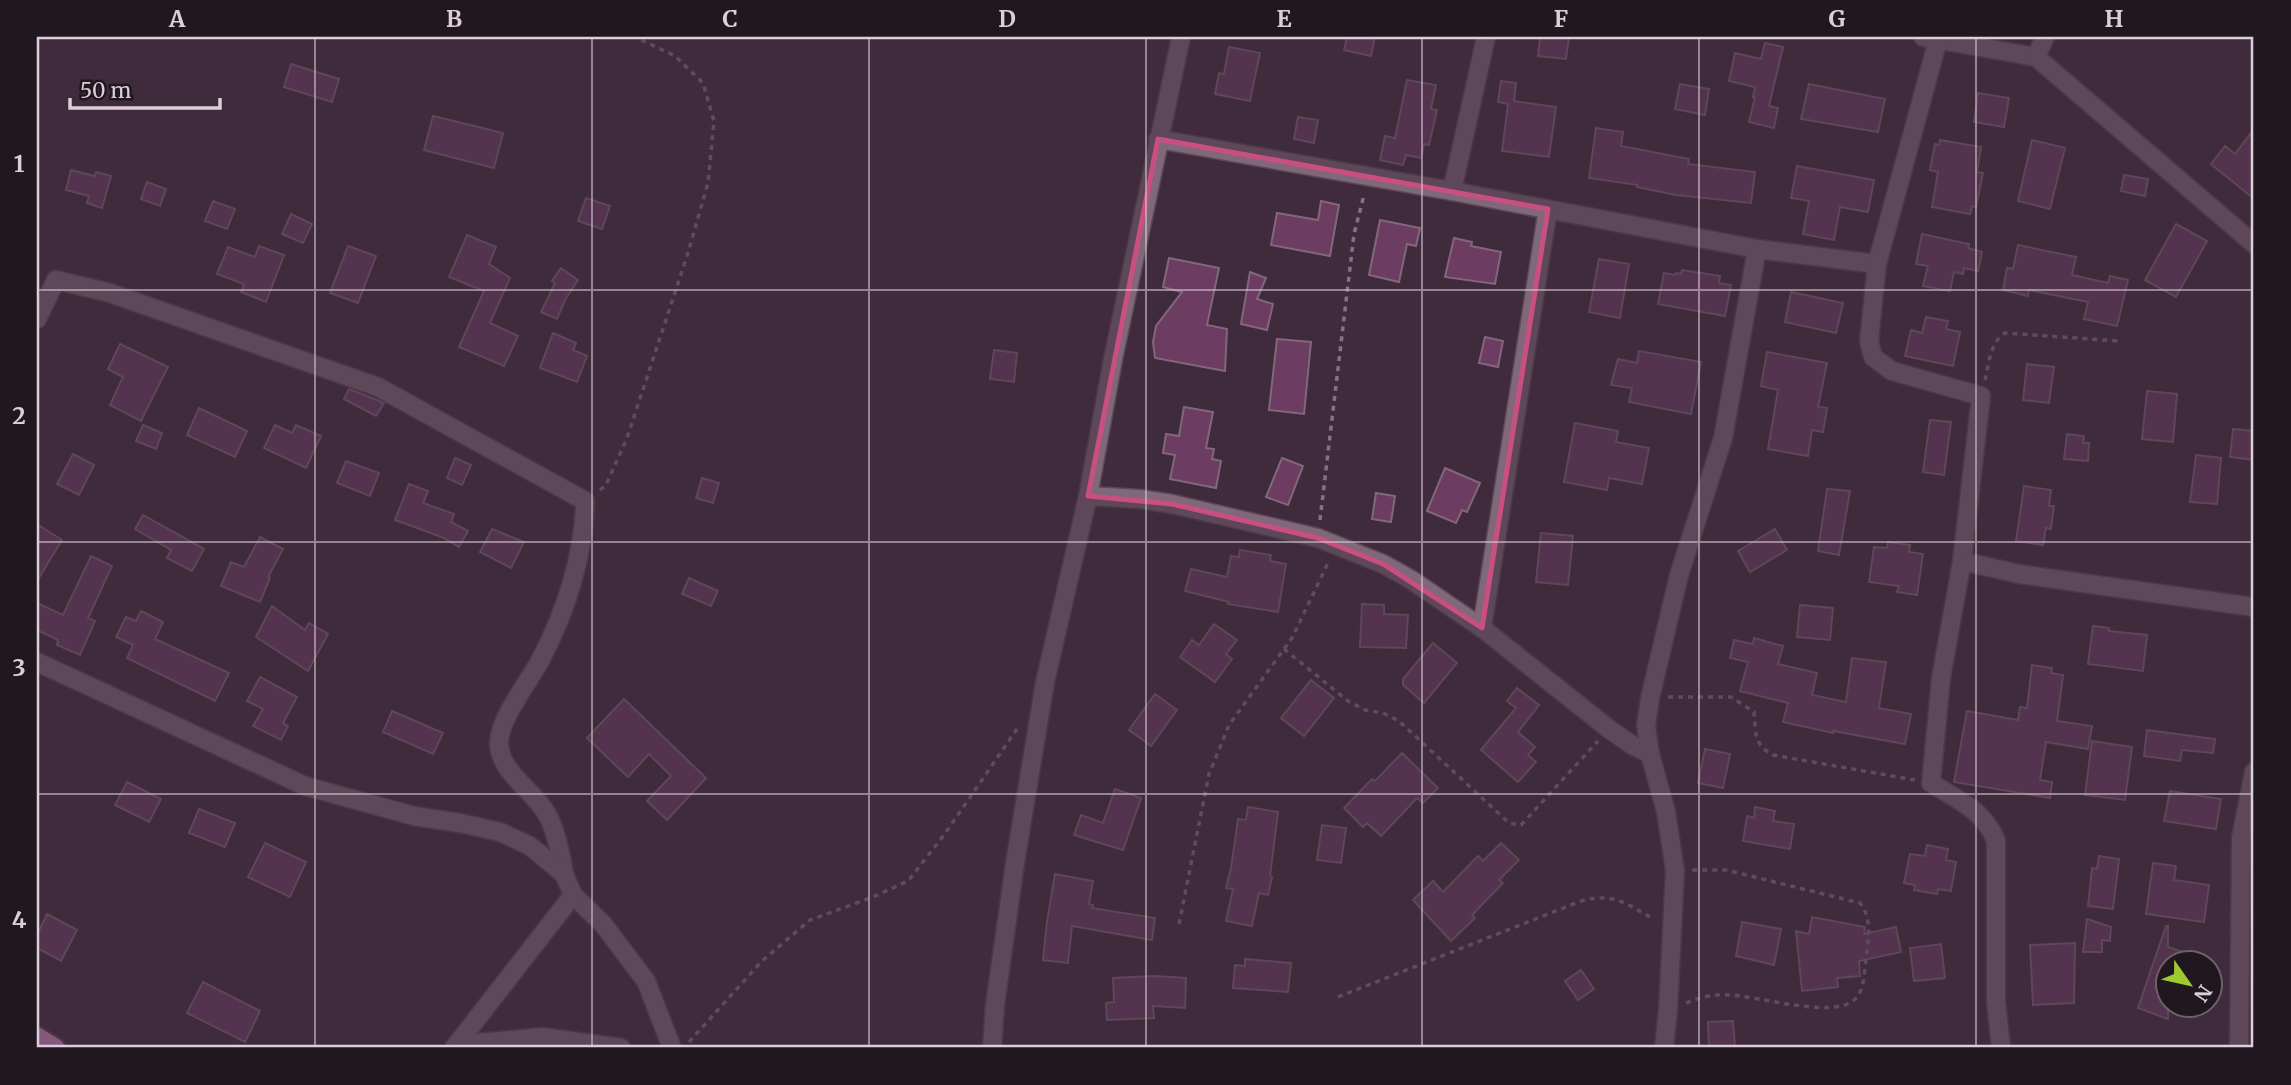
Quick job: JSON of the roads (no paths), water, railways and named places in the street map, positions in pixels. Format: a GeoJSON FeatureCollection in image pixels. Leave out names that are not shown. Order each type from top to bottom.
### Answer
{"type":"FeatureCollection","features":[{"type":"Feature","properties":{"kind":"highway"},"geometry":{"type":"LineString","coordinates":[[37,1037],[55,1048]]}},
{"type":"Feature","properties":{"kind":"street"},"geometry":{"type":"LineString","coordinates":[[992,1048],[995,1005],[1045,682],[1088,496],[1113,359],[1181,37]]}},
{"type":"Feature","properties":{"kind":"street"},"geometry":{"type":"LineString","coordinates":[[1452,191],[1486,37]]}},
{"type":"Feature","properties":{"kind":"street"},"geometry":{"type":"LineString","coordinates":[[2036,57],[2045,37]]}},
{"type":"Feature","properties":{"kind":"street"},"geometry":{"type":"LineString","coordinates":[[2000,1048],[1996,1000],[1996,840],[1988,823],[1974,810],[1931,783],[1941,678],[1962,561],[1981,396],[1892,371],[1873,357],[1869,341],[1877,264],[1930,39],[2036,57],[2254,244]]}},
{"type":"Feature","properties":{"kind":"street"},"geometry":{"type":"LineString","coordinates":[[1158,139],[1756,249],[1877,264]]}},
{"type":"Feature","properties":{"kind":"street"},"geometry":{"type":"LineString","coordinates":[[1482,628],[1548,209]]}},
{"type":"Feature","properties":{"kind":"street"},"geometry":{"type":"LineString","coordinates":[[1664,1048],[1675,870],[1666,812],[1650,754],[1646,726],[1679,575],[1723,438],[1756,249]]}},
{"type":"Feature","properties":{"kind":"street"},"geometry":{"type":"LineString","coordinates":[[37,286],[56,280],[110,293],[378,387],[585,501],[579,558],[561,610],[541,658],[506,718],[499,744],[507,767],[534,796],[548,817],[564,874],[573,895],[603,924],[646,981],[672,1048]]}},
{"type":"Feature","properties":{"kind":"street"},"geometry":{"type":"LineString","coordinates":[[37,319],[56,280]]}},
{"type":"Feature","properties":{"kind":"street"},"geometry":{"type":"LineString","coordinates":[[1088,496],[1172,504],[1318,538],[1383,564],[1482,628],[1609,729],[1650,754]]}},
{"type":"Feature","properties":{"kind":"street"},"geometry":{"type":"LineString","coordinates":[[1962,561],[2019,575],[2254,607]]}},
{"type":"Feature","properties":{"kind":"street"},"geometry":{"type":"LineString","coordinates":[[37,662],[305,786],[414,816],[500,831],[530,846],[564,874]]}},
{"type":"Feature","properties":{"kind":"street"},"geometry":{"type":"LineString","coordinates":[[2239,1048],[2241,838],[2254,772]]}},
{"type":"Feature","properties":{"kind":"street"},"geometry":{"type":"LineString","coordinates":[[455,1046],[573,895]]}},
{"type":"Feature","properties":{"kind":"street"},"geometry":{"type":"LineString","coordinates":[[455,1046],[542,1037],[621,1048]]}}]}
